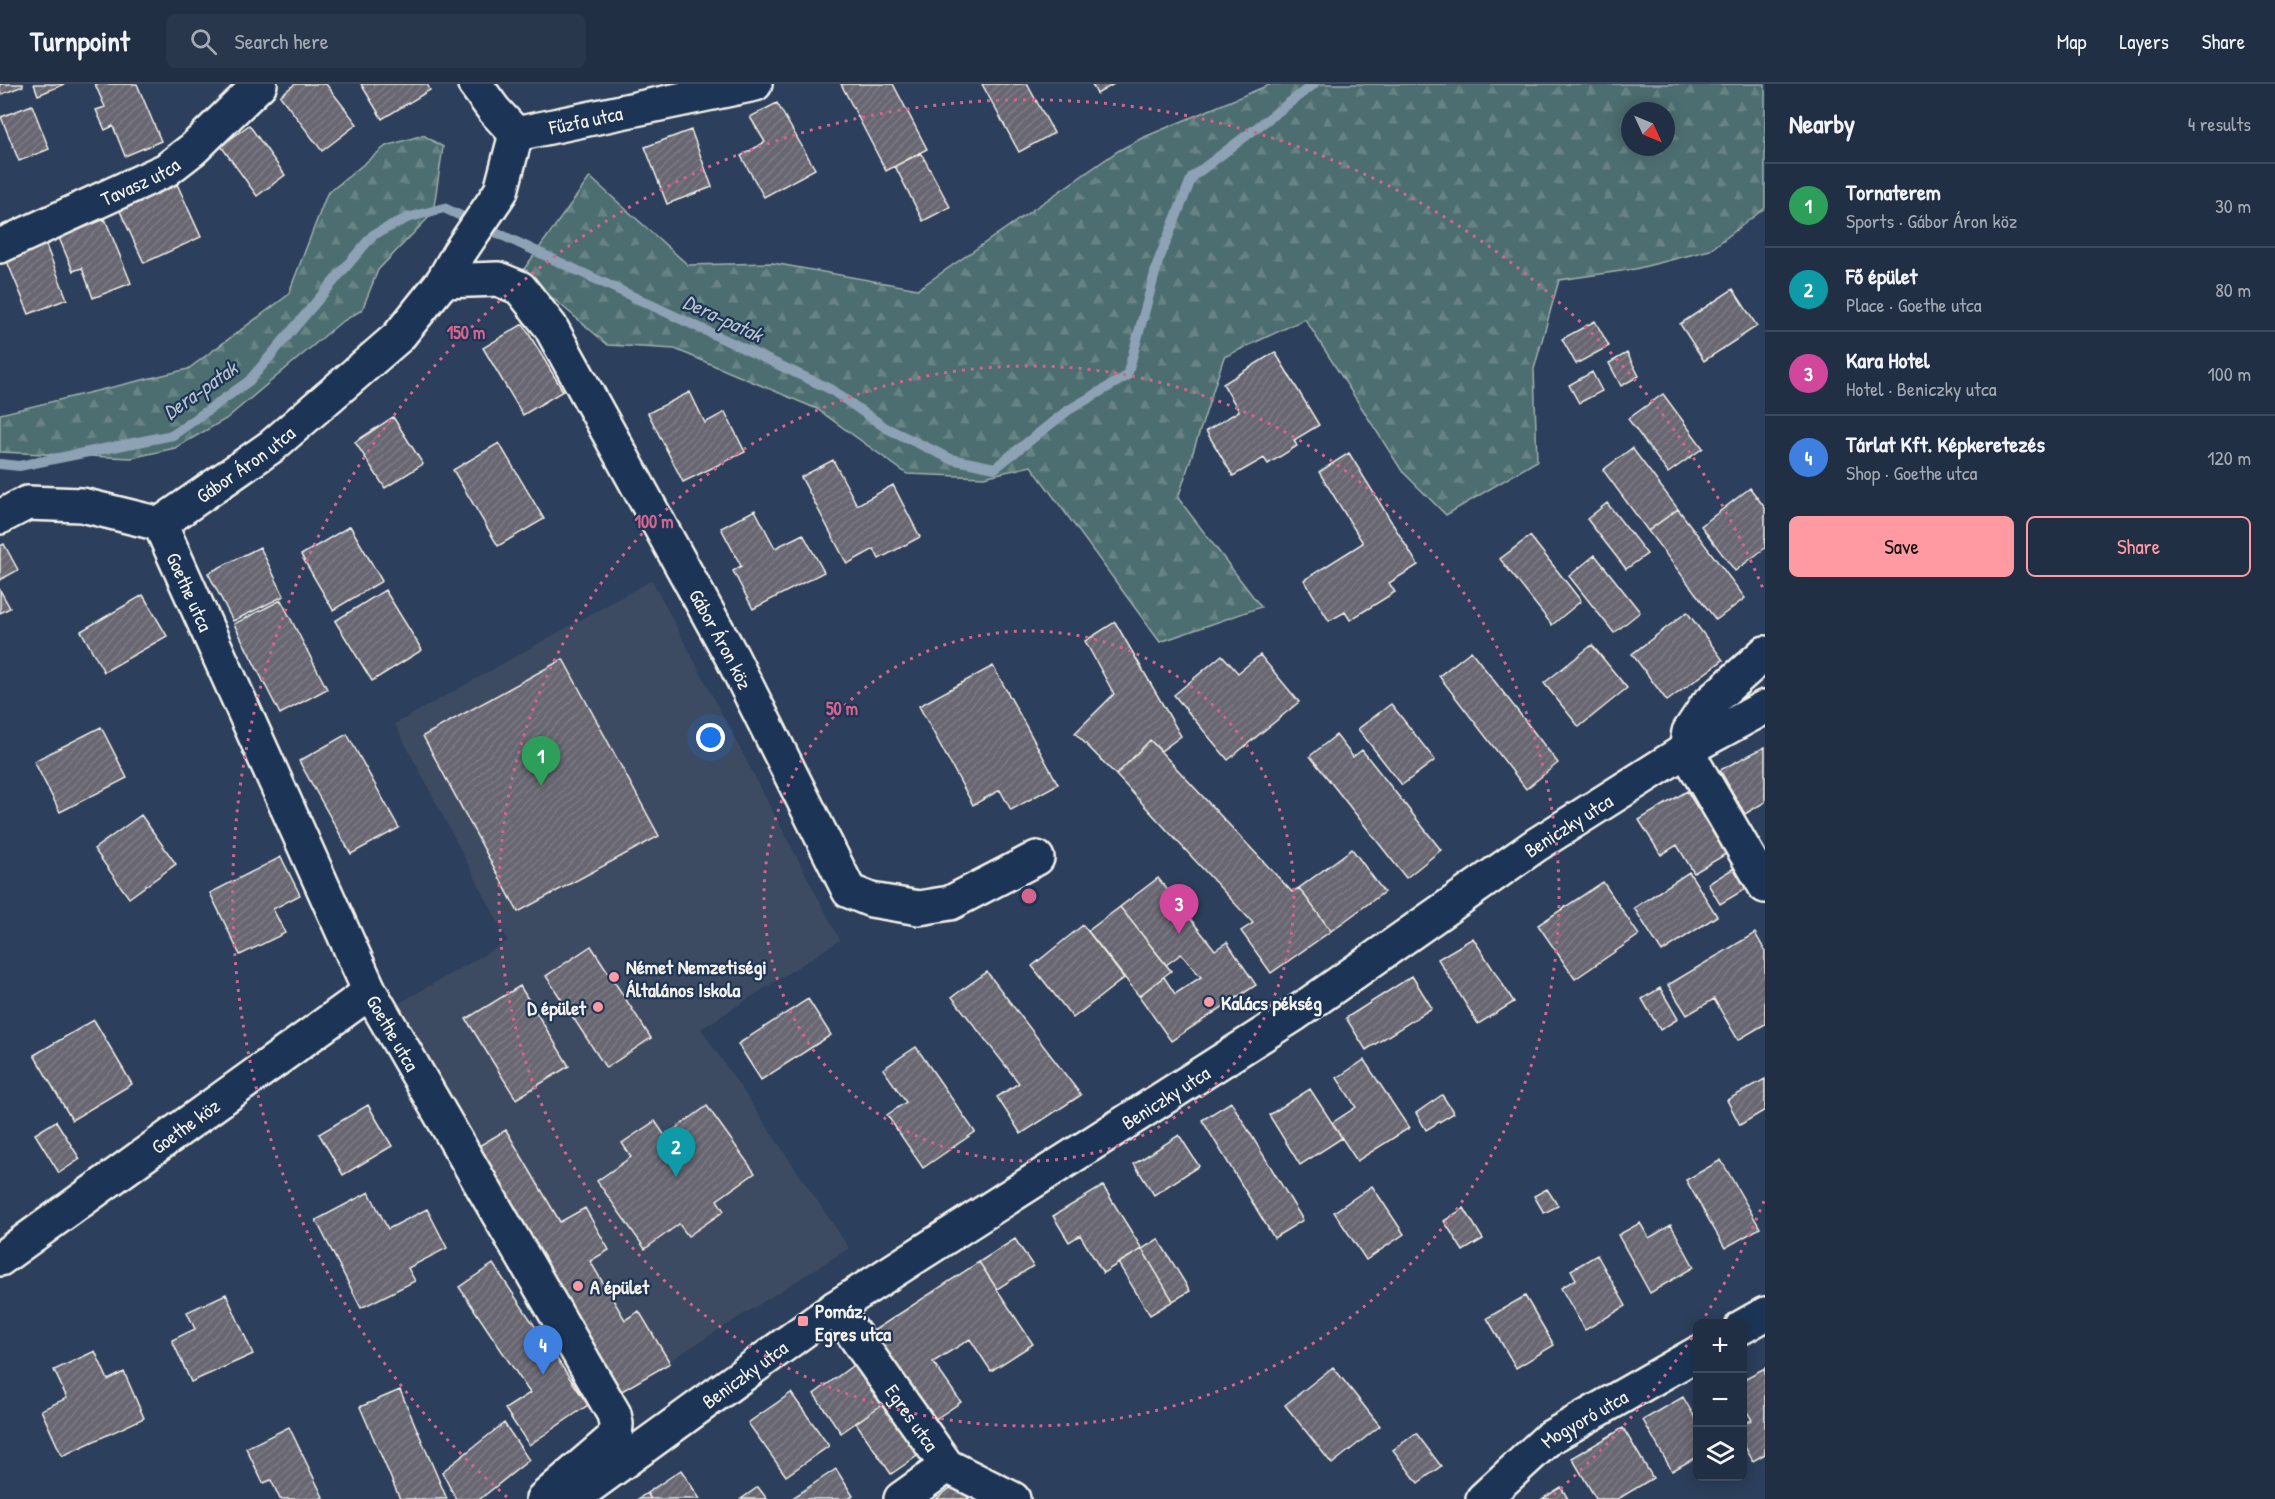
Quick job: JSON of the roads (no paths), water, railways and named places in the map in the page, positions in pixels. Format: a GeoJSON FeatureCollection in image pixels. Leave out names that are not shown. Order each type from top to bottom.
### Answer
{"type":"FeatureCollection","features":[{"type":"Feature","properties":{"kind":"street","name":"Tavasz utca"},"geometry":{"type":"LineString","coordinates":[[0,246],[166,170],[193,149],[260,84]]}},
{"type":"Feature","properties":{"kind":"street"},"geometry":{"type":"LineString","coordinates":[[475,84],[516,134]]}},
{"type":"Feature","properties":{"kind":"street","name":"Fűzfa utca"},"geometry":{"type":"LineString","coordinates":[[516,134],[754,84]]}},
{"type":"Feature","properties":{"kind":"street","name":"Gábor Áron utca"},"geometry":{"type":"LineString","coordinates":[[160,524],[281,438],[398,337],[443,281],[501,191],[516,134]]}},
{"type":"Feature","properties":{"kind":"street","name":"Gábor Áron köz"},"geometry":{"type":"LineString","coordinates":[[443,281],[498,279],[520,288],[550,326],[732,657],[849,891],[871,900],[919,908],[950,903],[1037,858]]}},
{"type":"Feature","properties":{"kind":"street"},"geometry":{"type":"LineString","coordinates":[[0,517],[27,503],[82,505],[160,524]]}},
{"type":"Feature","properties":{"kind":"street","name":"Goethe utca"},"geometry":{"type":"LineString","coordinates":[[160,524],[370,992],[614,1414],[615,1437],[543,1499]]}},
{"type":"Feature","properties":{"kind":"street"},"geometry":{"type":"LineString","coordinates":[[1765,653],[1707,705],[1689,732],[1686,750],[1765,886]]}},
{"type":"Feature","properties":{"kind":"street","name":"Beniczky utca"},"geometry":{"type":"LineString","coordinates":[[572,1499],[835,1308],[1295,1014],[1536,845],[1686,750],[1765,707]]}},
{"type":"Feature","properties":{"kind":"street","name":"Goethe köz"},"geometry":{"type":"LineString","coordinates":[[0,1259],[370,992]]}},
{"type":"Feature","properties":{"kind":"street","name":"Egres utca"},"geometry":{"type":"LineString","coordinates":[[835,1308],[947,1466],[1013,1499]]}},
{"type":"Feature","properties":{"kind":"street"},"geometry":{"type":"LineString","coordinates":[[1747,1325],[1765,1314]]}},
{"type":"Feature","properties":{"kind":"street","name":"Mogyoró utca"},"geometry":{"type":"LineString","coordinates":[[1483,1499],[1549,1438],[1693,1356]]}},
{"type":"Feature","properties":{"kind":"street"},"geometry":{"type":"LineString","coordinates":[[901,1499],[947,1466]]}},
{"type":"Feature","properties":{"kind":"waterway","name":"Dera-patak"},"geometry":{"type":"LineString","coordinates":[[0,464],[19,466],[173,435],[249,381],[373,235],[407,218],[444,208],[830,389],[886,428],[951,459],[995,468],[1067,411],[1127,376],[1158,262],[1192,177],[1314,84]]}},
{"type":"Feature","properties":{"kind":"place","name":"Tornaterem"},"geometry":{"type":"Point","coordinates":[541,786]}},
{"type":"Feature","properties":{"kind":"place","name":"Kara Hotel"},"geometry":{"type":"Point","coordinates":[1179,934]}},
{"type":"Feature","properties":{"kind":"place","name":"Német Nemzetiségi Általános Iskola"},"geometry":{"type":"Point","coordinates":[614,977]}},
{"type":"Feature","properties":{"kind":"place","name":"Kalács pékség"},"geometry":{"type":"Point","coordinates":[1209,1002]}},
{"type":"Feature","properties":{"kind":"place","name":"D épület"},"geometry":{"type":"Point","coordinates":[598,1007]}},
{"type":"Feature","properties":{"kind":"place","name":"Fő épület"},"geometry":{"type":"Point","coordinates":[676,1177]}},
{"type":"Feature","properties":{"kind":"place","name":"A épület"},"geometry":{"type":"Point","coordinates":[578,1286]}},
{"type":"Feature","properties":{"kind":"place","name":"Pomáz, Egres utca"},"geometry":{"type":"Point","coordinates":[803,1321]}},
{"type":"Feature","properties":{"kind":"place","name":"Tárlat Kft. Képkeretezés"},"geometry":{"type":"Point","coordinates":[543,1375]}}]}
